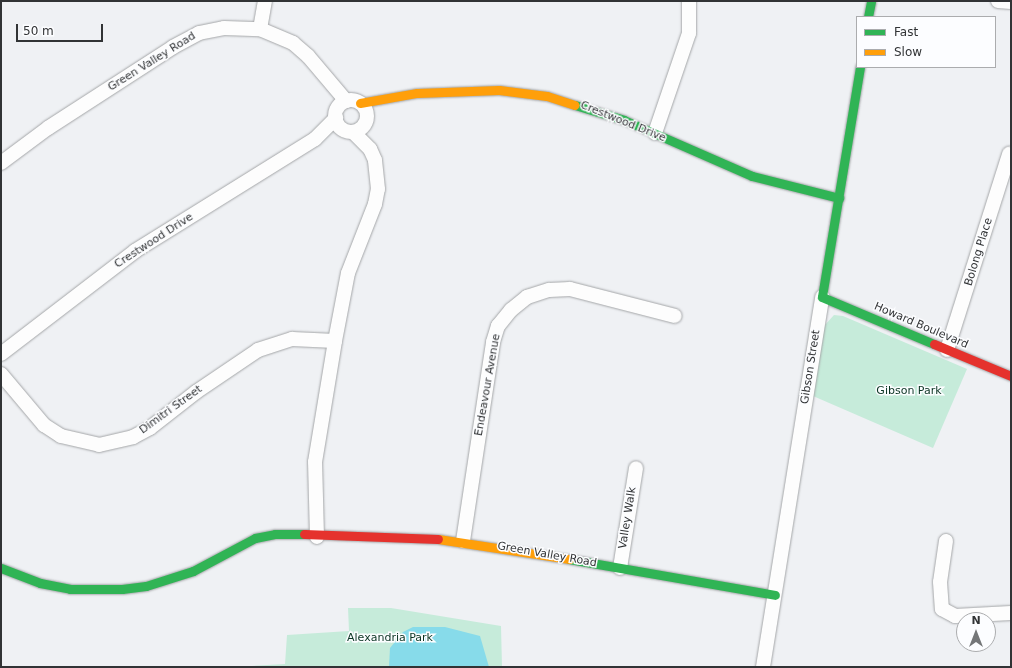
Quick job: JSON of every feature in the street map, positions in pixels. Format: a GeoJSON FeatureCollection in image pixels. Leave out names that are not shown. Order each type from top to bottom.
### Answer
{"type":"FeatureCollection","features":[{"type":"Feature","properties":{"kind":"street"},"geometry":{"type":"LineString","coordinates":[[260,29],[265,1]]}},
{"type":"Feature","properties":{"kind":"street"},"geometry":{"type":"LineString","coordinates":[[655,133],[689,33],[689,1]]}},
{"type":"Feature","properties":{"kind":"street"},"geometry":{"type":"LineString","coordinates":[[868,16],[870,1]]}},
{"type":"Feature","properties":{"kind":"street"},"geometry":{"type":"LineString","coordinates":[[998,1],[1011,2]]}},
{"type":"Feature","properties":{"kind":"street","name":"Green Valley Road"},"geometry":{"type":"LineString","coordinates":[[1,163],[48,128],[200,33],[224,28],[260,29],[293,43],[308,56],[327,81],[370,149],[377,172],[375,204],[348,273],[315,462],[317,537]]}},
{"type":"Feature","properties":{"kind":"street","name":"Gibson Street"},"geometry":{"type":"LineString","coordinates":[[763,667],[860,68]]}},
{"type":"Feature","properties":{"kind":"street","name":"Crestwood Drive"},"geometry":{"type":"LineString","coordinates":[[360,103],[399,95],[525,92],[571,101],[655,133],[752,176],[838,198]]}},
{"type":"Feature","properties":{"kind":"street","name":"Crestwood Drive"},"geometry":{"type":"LineString","coordinates":[[1,354],[135,251],[349,118],[399,95]]}},
{"type":"Feature","properties":{"kind":"street"},"geometry":{"type":"LineString","coordinates":[[349,118],[360,103]]}},
{"type":"Feature","properties":{"kind":"street","name":"Bolong Place"},"geometry":{"type":"LineString","coordinates":[[947,350],[1009,154]]}},
{"type":"Feature","properties":{"kind":"street","name":"Endeavour Avenue"},"geometry":{"type":"LineString","coordinates":[[463,541],[493,342],[498,326],[511,310],[527,297],[549,290],[570,289],[675,316]]}},
{"type":"Feature","properties":{"kind":"street","name":"Howard Boulevard"},"geometry":{"type":"LineString","coordinates":[[822,297],[1011,376]]}},
{"type":"Feature","properties":{"kind":"street","name":"Dimitri Street"},"geometry":{"type":"LineString","coordinates":[[1,374],[44,425],[61,436],[99,445],[133,437],[150,428],[196,392],[258,350],[292,339],[335,341]]}},
{"type":"Feature","properties":{"kind":"street","name":"Valley Walk"},"geometry":{"type":"LineString","coordinates":[[620,568],[636,468]]}},
{"type":"Feature","properties":{"kind":"street","name":"Green Valley Road"},"geometry":{"type":"LineString","coordinates":[[1,568],[40,583],[70,589],[122,589],[146,586],[186,574],[255,538],[275,534],[317,537],[412,536],[463,541],[775,595]]}},
{"type":"Feature","properties":{"kind":"street"},"geometry":{"type":"LineString","coordinates":[[946,541],[940,582],[942,609],[955,616],[1011,613]]}},
{"type":"Feature","properties":{"kind":"green space","name":"Gibson Park"},"geometry":{"type":"Polygon","coordinates":[[[834,315],[843,316],[967,369],[933,448],[813,396],[824,326],[834,315]]]}},
{"type":"Feature","properties":{"kind":"green space","name":"Alexandria Park"},"geometry":{"type":"Polygon","coordinates":[[[348,608],[391,608],[501,626],[502,667],[235,667],[285,664],[287,635],[349,631],[348,608]]]}},
{"type":"Feature","properties":{"kind":"water"},"geometry":{"type":"Polygon","coordinates":[[[413,627],[445,627],[480,636],[489,667],[389,667],[390,648],[403,632],[413,627]]]}},
{"type":"Feature","properties":{"kind":"traffic: fast"},"geometry":{"type":"LineString","coordinates":[[868,16],[871,1]]}},
{"type":"Feature","properties":{"kind":"traffic: fast"},"geometry":{"type":"LineString","coordinates":[[860,68],[822,297],[934,344]]}},
{"type":"Feature","properties":{"kind":"traffic: fast"},"geometry":{"type":"LineString","coordinates":[[575,105],[624,120],[752,176],[839,198]]}},
{"type":"Feature","properties":{"kind":"traffic: fast"},"geometry":{"type":"LineString","coordinates":[[1,568],[40,583],[70,589],[122,589],[146,586],[193,571],[255,538],[275,534],[304,534]]}},
{"type":"Feature","properties":{"kind":"traffic: fast"},"geometry":{"type":"LineString","coordinates":[[569,559],[775,595]]}},
{"type":"Feature","properties":{"kind":"traffic: slow"},"geometry":{"type":"LineString","coordinates":[[360,103],[417,93],[499,90],[547,96],[575,105]]}},
{"type":"Feature","properties":{"kind":"traffic: slow"},"geometry":{"type":"LineString","coordinates":[[438,539],[569,559]]}},
{"type":"Feature","properties":{"kind":"traffic: jam"},"geometry":{"type":"LineString","coordinates":[[934,344],[1011,376]]}},
{"type":"Feature","properties":{"kind":"traffic: jam"},"geometry":{"type":"LineString","coordinates":[[304,534],[438,539]]}}]}
